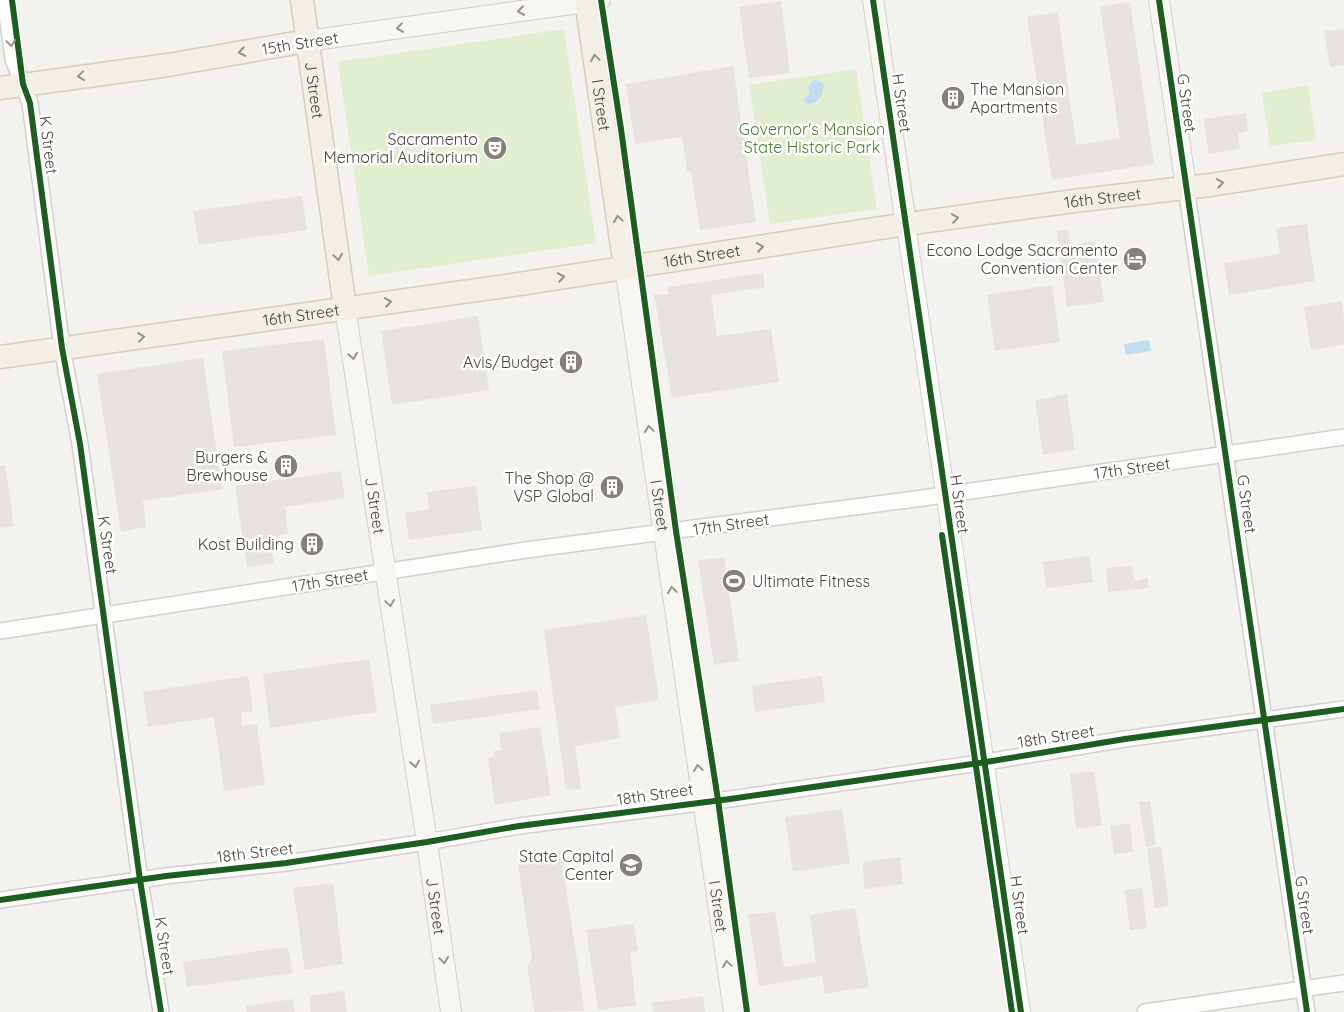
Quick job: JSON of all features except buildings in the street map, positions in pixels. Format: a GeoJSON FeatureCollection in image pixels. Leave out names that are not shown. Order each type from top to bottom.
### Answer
{"type":"FeatureCollection","features":[{"type":"Feature","properties":{"kind":"main road","name":"J Street"},"geometry":{"type":"LineString","coordinates":[[302,0],[345,308],[427,842],[451,1012]]}},
{"type":"Feature","properties":{"kind":"main road","name":"H Street"},"geometry":{"type":"LineString","coordinates":[[874,0],[906,225]]}},
{"type":"Feature","properties":{"kind":"main road","name":"G Street"},"geometry":{"type":"LineString","coordinates":[[1159,0],[1186,187]]}},
{"type":"Feature","properties":{"kind":"main road","name":"15th Street"},"geometry":{"type":"LineString","coordinates":[[0,88],[168,65],[307,41],[591,1]]}},
{"type":"Feature","properties":{"kind":"main road","name":"I Street"},"geometry":{"type":"LineString","coordinates":[[591,1],[625,267],[734,1012]]}},
{"type":"Feature","properties":{"kind":"main road","name":"16th Street"},"geometry":{"type":"LineString","coordinates":[[0,357],[487,288],[906,225],[1344,164]]}},
{"type":"Feature","properties":{"kind":"street","name":"K Street"},"geometry":{"type":"LineString","coordinates":[[5,0],[13,59],[30,103],[62,348],[80,444],[140,880],[161,1012]]}},
{"type":"Feature","properties":{"kind":"street","name":"G Street"},"geometry":{"type":"LineString","coordinates":[[1186,187],[1307,1012]]}},
{"type":"Feature","properties":{"kind":"street","name":"H Street"},"geometry":{"type":"LineString","coordinates":[[906,225],[986,762],[1021,1012]]}},
{"type":"Feature","properties":{"kind":"street","name":"17th Street"},"geometry":{"type":"LineString","coordinates":[[0,630],[526,550],[945,494],[1344,437]]}},
{"type":"Feature","properties":{"kind":"street","name":"18th Street"},"geometry":{"type":"LineString","coordinates":[[0,900],[140,880],[286,863],[519,826],[986,762],[1125,739],[1344,709]]}},
{"type":"Feature","properties":{"kind":"street"},"geometry":{"type":"LineString","coordinates":[[1145,1012],[1344,983]]}},
{"type":"Feature","properties":{"kind":"green space"},"geometry":{"type":"Polygon","coordinates":[[[564,29],[596,243],[369,276],[338,62],[564,29]]]}},
{"type":"Feature","properties":{"kind":"green space","name":"Governor's Mansion State Historic Park"},"geometry":{"type":"Polygon","coordinates":[[[856,69],[877,209],[770,224],[749,85],[856,69]]]}},
{"type":"Feature","properties":{"kind":"green space"},"geometry":{"type":"Polygon","coordinates":[[[1308,85],[1316,140],[1270,146],[1262,93],[1308,85]]]}},
{"type":"Feature","properties":{"kind":"shaded area"},"geometry":{"type":"Polygon","coordinates":[[[781,1],[790,73],[749,78],[739,7],[781,1]]]}},
{"type":"Feature","properties":{"kind":"shaded area"},"geometry":{"type":"Polygon","coordinates":[[[1130,2],[1154,164],[1052,180],[1027,17],[1058,12],[1076,145],[1120,138],[1100,7],[1130,2]]]}},
{"type":"Feature","properties":{"kind":"shaded area"},"geometry":{"type":"Polygon","coordinates":[[[1344,29],[1344,65],[1330,67],[1324,31],[1344,29]]]}},
{"type":"Feature","properties":{"kind":"shaded area"},"geometry":{"type":"Polygon","coordinates":[[[733,66],[756,222],[700,230],[691,171],[687,171],[682,137],[635,144],[626,84],[733,66]]]}},
{"type":"Feature","properties":{"kind":"shaded area"},"geometry":{"type":"Polygon","coordinates":[[[1246,113],[1248,131],[1238,133],[1240,149],[1209,154],[1204,119],[1246,113]]]}},
{"type":"Feature","properties":{"kind":"shaded area"},"geometry":{"type":"Polygon","coordinates":[[[302,196],[307,230],[199,245],[193,211],[302,196]]]}},
{"type":"Feature","properties":{"kind":"shaded area"},"geometry":{"type":"Polygon","coordinates":[[[1307,224],[1315,281],[1229,295],[1224,263],[1280,254],[1276,228],[1307,224]]]}},
{"type":"Feature","properties":{"kind":"shaded area"},"geometry":{"type":"Polygon","coordinates":[[[1068,230],[1070,245],[1095,241],[1104,302],[1067,307],[1057,231],[1068,230]]]}},
{"type":"Feature","properties":{"kind":"shaded area"},"geometry":{"type":"Polygon","coordinates":[[[763,273],[765,287],[711,295],[717,336],[771,329],[779,382],[672,398],[654,294],[668,295],[668,287],[763,273]]]}},
{"type":"Feature","properties":{"kind":"shaded area"},"geometry":{"type":"Polygon","coordinates":[[[1052,285],[1060,342],[995,351],[987,295],[1052,285]]]}},
{"type":"Feature","properties":{"kind":"shaded area"},"geometry":{"type":"Polygon","coordinates":[[[1342,301],[1344,344],[1311,350],[1304,307],[1342,301]]]}},
{"type":"Feature","properties":{"kind":"shaded area"},"geometry":{"type":"Polygon","coordinates":[[[478,316],[489,390],[392,405],[381,331],[478,316]]]}},
{"type":"Feature","properties":{"kind":"shaded area"},"geometry":{"type":"Polygon","coordinates":[[[324,339],[336,435],[234,447],[222,351],[324,339]]]}},
{"type":"Feature","properties":{"kind":"shaded area"},"geometry":{"type":"Polygon","coordinates":[[[203,358],[222,489],[143,501],[146,527],[121,532],[97,374],[203,358]]]}},
{"type":"Feature","properties":{"kind":"shaded area"},"geometry":{"type":"Polygon","coordinates":[[[1067,394],[1075,450],[1043,455],[1035,400],[1067,394]]]}},
{"type":"Feature","properties":{"kind":"shaded area"},"geometry":{"type":"Polygon","coordinates":[[[5,465],[14,526],[0,528],[0,466],[5,465]]]}},
{"type":"Feature","properties":{"kind":"shaded area"},"geometry":{"type":"Polygon","coordinates":[[[341,471],[345,498],[285,507],[288,534],[270,537],[274,563],[247,567],[235,486],[341,471]]]}},
{"type":"Feature","properties":{"kind":"shaded area"},"geometry":{"type":"Polygon","coordinates":[[[476,486],[482,530],[409,540],[405,513],[429,509],[427,492],[476,486]]]}},
{"type":"Feature","properties":{"kind":"shaded area"},"geometry":{"type":"Polygon","coordinates":[[[1089,556],[1093,582],[1046,588],[1043,562],[1089,556]]]}},
{"type":"Feature","properties":{"kind":"shaded area"},"geometry":{"type":"Polygon","coordinates":[[[724,557],[739,661],[714,665],[698,561],[724,557]]]}},
{"type":"Feature","properties":{"kind":"shaded area"},"geometry":{"type":"Polygon","coordinates":[[[1132,566],[1134,581],[1147,578],[1149,588],[1108,592],[1106,568],[1132,566]]]}},
{"type":"Feature","properties":{"kind":"shaded area"},"geometry":{"type":"Polygon","coordinates":[[[646,615],[659,700],[615,707],[620,738],[575,746],[581,789],[566,790],[544,630],[646,615]]]}},
{"type":"Feature","properties":{"kind":"shaded area"},"geometry":{"type":"Polygon","coordinates":[[[369,659],[377,712],[270,728],[263,674],[369,659]]]}},
{"type":"Feature","properties":{"kind":"shaded area"},"geometry":{"type":"Polygon","coordinates":[[[248,676],[253,711],[241,713],[242,726],[257,724],[265,785],[224,791],[214,717],[148,727],[143,692],[248,676]]]}},
{"type":"Feature","properties":{"kind":"shaded area"},"geometry":{"type":"Polygon","coordinates":[[[822,676],[825,702],[755,712],[752,686],[822,676]]]}},
{"type":"Feature","properties":{"kind":"shaded area"},"geometry":{"type":"Polygon","coordinates":[[[537,690],[540,709],[433,724],[430,705],[537,690]]]}},
{"type":"Feature","properties":{"kind":"shaded area"},"geometry":{"type":"Polygon","coordinates":[[[540,727],[551,795],[495,805],[488,758],[494,757],[494,751],[501,750],[499,733],[540,727]]]}},
{"type":"Feature","properties":{"kind":"shaded area"},"geometry":{"type":"Polygon","coordinates":[[[1094,771],[1102,825],[1076,829],[1070,774],[1094,771]]]}},
{"type":"Feature","properties":{"kind":"shaded area"},"geometry":{"type":"Polygon","coordinates":[[[1150,801],[1156,845],[1146,847],[1139,802],[1150,801]]]}},
{"type":"Feature","properties":{"kind":"shaded area"},"geometry":{"type":"Polygon","coordinates":[[[842,809],[850,863],[793,872],[785,817],[842,809]]]}},
{"type":"Feature","properties":{"kind":"shaded area"},"geometry":{"type":"Polygon","coordinates":[[[1130,823],[1133,852],[1114,854],[1110,826],[1130,823]]]}},
{"type":"Feature","properties":{"kind":"shaded area"},"geometry":{"type":"Polygon","coordinates":[[[1161,847],[1169,906],[1155,909],[1147,848],[1161,847]]]}},
{"type":"Feature","properties":{"kind":"shaded area"},"geometry":{"type":"Polygon","coordinates":[[[560,851],[584,1011],[534,1012],[527,965],[530,965],[529,961],[532,960],[517,857],[560,851]]]}},
{"type":"Feature","properties":{"kind":"shaded area"},"geometry":{"type":"Polygon","coordinates":[[[900,857],[903,884],[864,889],[863,862],[900,857]]]}},
{"type":"Feature","properties":{"kind":"shaded area"},"geometry":{"type":"Polygon","coordinates":[[[333,883],[343,964],[305,970],[293,888],[333,883]]]}},
{"type":"Feature","properties":{"kind":"shaded area"},"geometry":{"type":"Polygon","coordinates":[[[1142,888],[1147,928],[1130,930],[1125,890],[1142,888]]]}},
{"type":"Feature","properties":{"kind":"shaded area"},"geometry":{"type":"Polygon","coordinates":[[[855,908],[869,987],[825,994],[822,976],[759,986],[748,915],[775,912],[784,967],[816,962],[810,915],[855,908]]]}},
{"type":"Feature","properties":{"kind":"shaded area"},"geometry":{"type":"Polygon","coordinates":[[[634,924],[638,951],[630,952],[636,1005],[598,1010],[586,930],[634,924]]]}},
{"type":"Feature","properties":{"kind":"shaded area"},"geometry":{"type":"Polygon","coordinates":[[[288,947],[293,973],[187,987],[183,962],[288,947]]]}},
{"type":"Feature","properties":{"kind":"shaded area"},"geometry":{"type":"Polygon","coordinates":[[[344,991],[347,1012],[311,1012],[309,996],[344,991]]]}},
{"type":"Feature","properties":{"kind":"shaded area"},"geometry":{"type":"Polygon","coordinates":[[[703,996],[705,1012],[653,1012],[652,1003],[703,996]]]}},
{"type":"Feature","properties":{"kind":"shaded area"},"geometry":{"type":"Polygon","coordinates":[[[293,999],[295,1012],[247,1012],[246,1006],[293,999]]]}},
{"type":"Feature","properties":{"kind":"water"},"geometry":{"type":"Polygon","coordinates":[[[817,79],[824,85],[822,94],[816,102],[807,105],[804,98],[810,94],[808,87],[812,81],[817,79]]]}},
{"type":"Feature","properties":{"kind":"water"},"geometry":{"type":"Polygon","coordinates":[[[1149,340],[1151,351],[1126,355],[1124,344],[1149,340]]]}},
{"type":"Feature","properties":{"kind":"cycle path"},"geometry":{"type":"LineString","coordinates":[[12,0],[23,84],[30,103],[62,348],[80,444],[140,880],[161,1012]]}},
{"type":"Feature","properties":{"kind":"cycle path"},"geometry":{"type":"LineString","coordinates":[[601,0],[621,129],[676,531],[718,800],[747,1012]]}},
{"type":"Feature","properties":{"kind":"cycle path"},"geometry":{"type":"LineString","coordinates":[[873,0],[1021,1012]]}},
{"type":"Feature","properties":{"kind":"cycle path"},"geometry":{"type":"LineString","coordinates":[[1159,0],[1307,1012]]}},
{"type":"Feature","properties":{"kind":"cycle path"},"geometry":{"type":"LineString","coordinates":[[942,535],[1012,1012]]}},
{"type":"Feature","properties":{"kind":"cycle path"},"geometry":{"type":"LineString","coordinates":[[0,900],[166,876],[286,863],[519,826],[730,799],[986,762],[1125,739],[1344,709]]}},
{"type":"Feature","properties":{"kind":"place","name":"The Mansion Apartments"},"geometry":{"type":"Point","coordinates":[953,98]}},
{"type":"Feature","properties":{"kind":"place","name":"Sacramento Memorial Auditorium"},"geometry":{"type":"Point","coordinates":[495,148]}},
{"type":"Feature","properties":{"kind":"place","name":"Econo Lodge Sacramento Convention Center"},"geometry":{"type":"Point","coordinates":[1135,259]}},
{"type":"Feature","properties":{"kind":"place","name":"Avis/Budget"},"geometry":{"type":"Point","coordinates":[571,362]}},
{"type":"Feature","properties":{"kind":"place","name":"Burgers & Brewhouse"},"geometry":{"type":"Point","coordinates":[286,466]}},
{"type":"Feature","properties":{"kind":"place","name":"The Shop @ VSP Global"},"geometry":{"type":"Point","coordinates":[612,487]}},
{"type":"Feature","properties":{"kind":"place","name":"Kost Building"},"geometry":{"type":"Point","coordinates":[312,544]}},
{"type":"Feature","properties":{"kind":"place","name":"Ultimate Fitness"},"geometry":{"type":"Point","coordinates":[734,581]}},
{"type":"Feature","properties":{"kind":"place","name":"State Capital Center"},"geometry":{"type":"Point","coordinates":[631,865]}}]}
